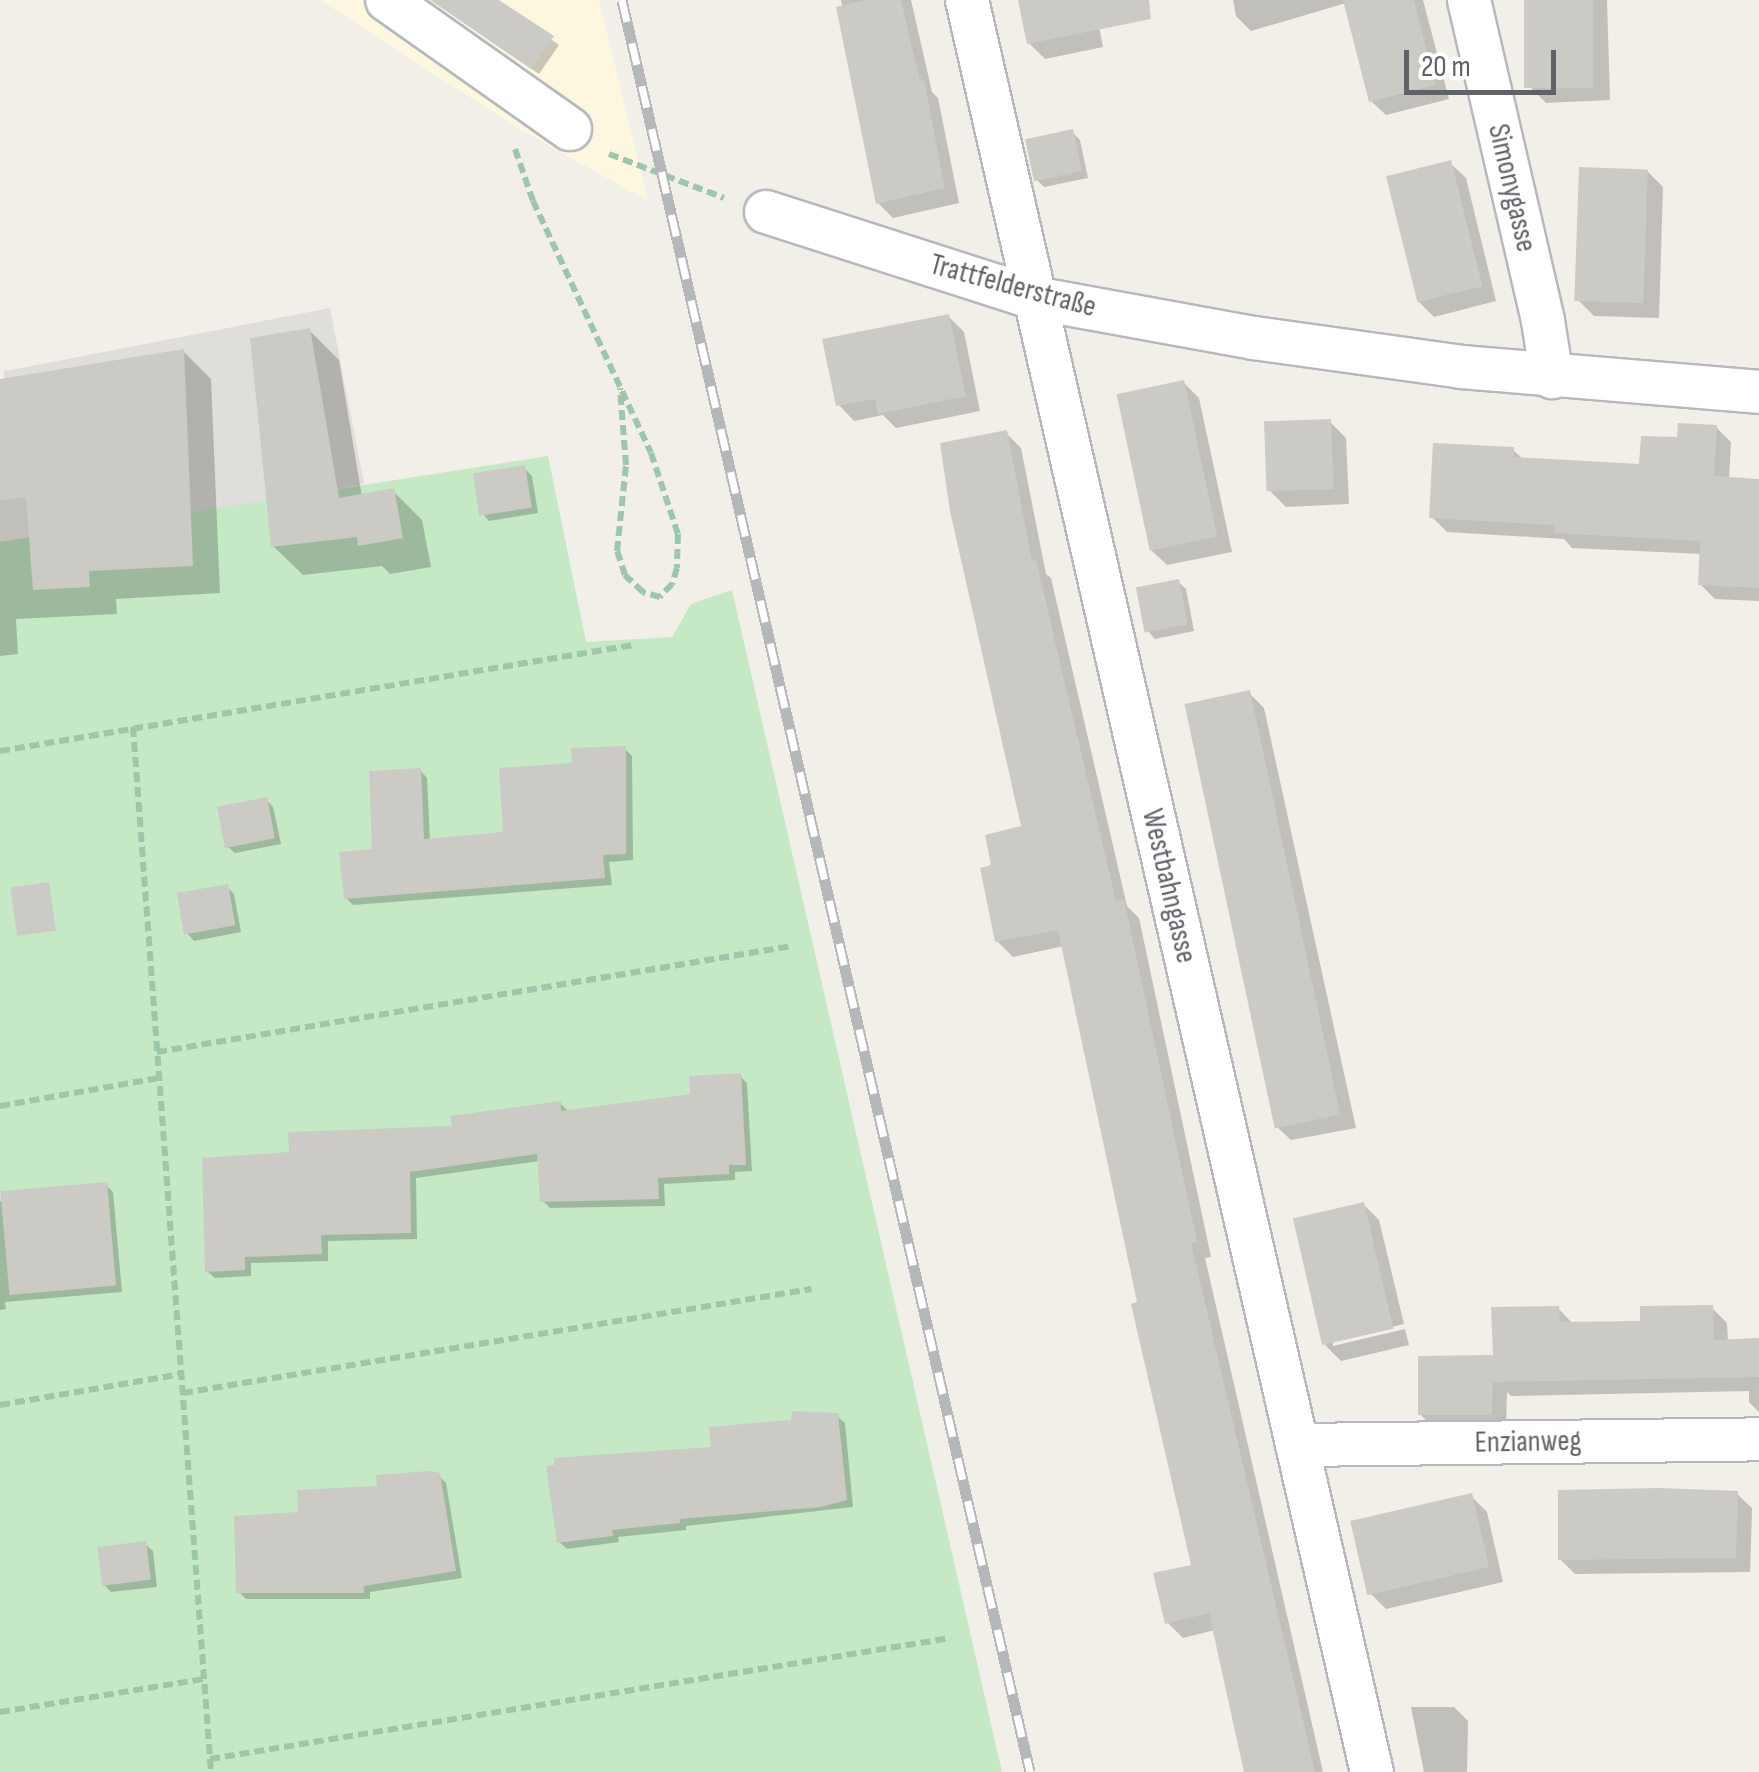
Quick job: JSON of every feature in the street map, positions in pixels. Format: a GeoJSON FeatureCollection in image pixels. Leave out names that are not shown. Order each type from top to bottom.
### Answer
{"type":"FeatureCollection","features":[{"type":"Feature","properties":{"kind":"street"},"geometry":{"type":"LineString","coordinates":[[387,0],[570,129]]}},
{"type":"Feature","properties":{"kind":"street","name":"Westbahngasse"},"geometry":{"type":"LineString","coordinates":[[967,0],[1372,1772]]}},
{"type":"Feature","properties":{"kind":"street","name":"Simonygasse"},"geometry":{"type":"LineString","coordinates":[[1469,0],[1543,321],[1552,377]]}},
{"type":"Feature","properties":{"kind":"street","name":"Trattfelderstraße"},"geometry":{"type":"LineString","coordinates":[[766,212],[1034,298],[1254,338],[1552,377],[1759,392]]}},
{"type":"Feature","properties":{"kind":"street","name":"Enzianweg"},"geometry":{"type":"LineString","coordinates":[[1297,1446],[1759,1439]]}},
{"type":"Feature","properties":{"kind":"path"},"geometry":{"type":"LineString","coordinates":[[518,92],[508,114],[517,160],[651,453],[678,534],[672,584],[660,597],[644,592],[625,575],[617,551],[626,465],[620,388]]}},
{"type":"Feature","properties":{"kind":"path"},"geometry":{"type":"LineString","coordinates":[[570,129],[615,157],[766,212]]}},
{"type":"Feature","properties":{"kind":"path"},"geometry":{"type":"LineString","coordinates":[[0,751],[633,644]]}},
{"type":"Feature","properties":{"kind":"path"},"geometry":{"type":"LineString","coordinates":[[133,727],[211,1772]]}},
{"type":"Feature","properties":{"kind":"path"},"geometry":{"type":"LineString","coordinates":[[157,1052],[792,946]]}},
{"type":"Feature","properties":{"kind":"path"},"geometry":{"type":"LineString","coordinates":[[0,1106],[159,1078]]}},
{"type":"Feature","properties":{"kind":"path"},"geometry":{"type":"LineString","coordinates":[[183,1393],[811,1290]]}},
{"type":"Feature","properties":{"kind":"path"},"geometry":{"type":"LineString","coordinates":[[0,1405],[182,1374]]}},
{"type":"Feature","properties":{"kind":"path"},"geometry":{"type":"LineString","coordinates":[[210,1759],[950,1638]]}},
{"type":"Feature","properties":{"kind":"path"},"geometry":{"type":"LineString","coordinates":[[0,1712],[204,1679]]}},
{"type":"Feature","properties":{"kind":"shaded area"},"geometry":{"type":"Polygon","coordinates":[[[320,0],[599,0],[648,201],[516,127],[320,0]]]}},
{"type":"Feature","properties":{"kind":"shaded area"},"geometry":{"type":"Polygon","coordinates":[[[330,308],[364,484],[37,547],[3,372],[330,308]]]}},
{"type":"Feature","properties":{"kind":"green space"},"geometry":{"type":"Polygon","coordinates":[[[548,456],[586,642],[672,637],[691,604],[732,590],[1002,1772],[0,1772],[0,542],[548,456]]]}},
{"type":"Feature","properties":{"kind":"building"},"geometry":{"type":"Polygon","coordinates":[[[430,0],[499,0],[554,36],[531,69],[430,0]]]}},
{"type":"Feature","properties":{"kind":"building"},"geometry":{"type":"Polygon","coordinates":[[[866,0],[901,0],[920,81],[924,80],[945,188],[876,204],[836,7],[866,0]]]}},
{"type":"Feature","properties":{"kind":"building"},"geometry":{"type":"Polygon","coordinates":[[[1018,0],[1149,0],[1151,19],[1027,44],[1018,0]]]}},
{"type":"Feature","properties":{"kind":"building"},"geometry":{"type":"Polygon","coordinates":[[[1343,0],[1414,0],[1435,85],[1369,102],[1343,0]]]}},
{"type":"Feature","properties":{"kind":"building"},"geometry":{"type":"Polygon","coordinates":[[[1524,0],[1593,0],[1593,88],[1524,88],[1524,0]]]}},
{"type":"Feature","properties":{"kind":"building"},"geometry":{"type":"Polygon","coordinates":[[[1073,129],[1082,171],[1034,181],[1025,139],[1073,129]]]}},
{"type":"Feature","properties":{"kind":"building"},"geometry":{"type":"Polygon","coordinates":[[[1451,160],[1482,286],[1417,302],[1386,176],[1451,160]]]}},
{"type":"Feature","properties":{"kind":"building"},"geometry":{"type":"Polygon","coordinates":[[[1579,167],[1648,169],[1643,303],[1574,301],[1579,167]]]}},
{"type":"Feature","properties":{"kind":"building"},"geometry":{"type":"Polygon","coordinates":[[[949,314],[966,396],[878,414],[875,399],[836,406],[822,339],[949,314]]]}},
{"type":"Feature","properties":{"kind":"building"},"geometry":{"type":"Polygon","coordinates":[[[310,328],[339,498],[394,488],[403,538],[358,546],[357,537],[271,547],[250,338],[310,328]]]}},
{"type":"Feature","properties":{"kind":"building"},"geometry":{"type":"Polygon","coordinates":[[[184,349],[193,566],[89,571],[90,587],[33,590],[26,497],[0,501],[0,379],[184,349]]]}},
{"type":"Feature","properties":{"kind":"building"},"geometry":{"type":"Polygon","coordinates":[[[1184,380],[1217,537],[1150,551],[1117,394],[1184,380]]]}},
{"type":"Feature","properties":{"kind":"building"},"geometry":{"type":"Polygon","coordinates":[[[1331,419],[1333,489],[1266,491],[1264,421],[1331,419]]]}},
{"type":"Feature","properties":{"kind":"building"},"geometry":{"type":"Polygon","coordinates":[[[1678,423],[1717,425],[1714,476],[1759,479],[1759,588],[1698,585],[1700,541],[1554,533],[1555,525],[1429,518],[1433,443],[1514,447],[1514,457],[1639,464],[1641,436],[1677,437],[1678,423]]]}},
{"type":"Feature","properties":{"kind":"building"},"geometry":{"type":"Polygon","coordinates":[[[1007,430],[1032,561],[1036,560],[1116,901],[1124,899],[1197,1242],[1191,1243],[1315,1772],[1244,1772],[1209,1613],[1165,1624],[1153,1573],[1191,1565],[1131,1304],[1137,1302],[1058,930],[995,942],[980,868],[991,865],[985,835],[1021,826],[950,511],[940,443],[1007,430]]]}},
{"type":"Feature","properties":{"kind":"building"},"geometry":{"type":"Polygon","coordinates":[[[525,465],[532,507],[479,516],[473,473],[525,465]]]}},
{"type":"Feature","properties":{"kind":"building"},"geometry":{"type":"Polygon","coordinates":[[[1179,579],[1188,624],[1145,633],[1136,587],[1179,579]]]}},
{"type":"Feature","properties":{"kind":"building"},"geometry":{"type":"Polygon","coordinates":[[[1250,690],[1340,1115],[1275,1128],[1184,704],[1250,690]]]}},
{"type":"Feature","properties":{"kind":"building"},"geometry":{"type":"Polygon","coordinates":[[[626,746],[626,854],[603,855],[605,878],[344,899],[339,852],[372,849],[369,771],[421,768],[424,839],[503,832],[499,768],[572,763],[571,748],[626,746]]]}},
{"type":"Feature","properties":{"kind":"building"},"geometry":{"type":"Polygon","coordinates":[[[267,797],[275,838],[225,848],[217,807],[267,797]]]}},
{"type":"Feature","properties":{"kind":"building"},"geometry":{"type":"Polygon","coordinates":[[[49,882],[56,931],[17,936],[10,887],[49,882]]]}},
{"type":"Feature","properties":{"kind":"building"},"geometry":{"type":"Polygon","coordinates":[[[228,884],[235,925],[184,934],[177,893],[228,884]]]}},
{"type":"Feature","properties":{"kind":"building"},"geometry":{"type":"Polygon","coordinates":[[[741,1073],[746,1165],[729,1165],[729,1174],[658,1178],[659,1199],[540,1202],[537,1154],[410,1172],[411,1233],[321,1235],[322,1254],[245,1257],[245,1270],[205,1272],[202,1158],[289,1152],[288,1132],[452,1126],[450,1116],[561,1101],[561,1111],[690,1094],[689,1076],[741,1073]]]}},
{"type":"Feature","properties":{"kind":"building"},"geometry":{"type":"Polygon","coordinates":[[[107,1182],[116,1286],[9,1295],[0,1191],[107,1182]]]}},
{"type":"Feature","properties":{"kind":"building"},"geometry":{"type":"Polygon","coordinates":[[[1364,1202],[1393,1329],[1322,1345],[1293,1218],[1364,1202]]]}},
{"type":"Feature","properties":{"kind":"building"},"geometry":{"type":"Polygon","coordinates":[[[1713,1305],[1714,1340],[1759,1338],[1759,1377],[1493,1382],[1493,1369],[1492,1415],[1418,1415],[1418,1356],[1493,1355],[1491,1307],[1559,1306],[1560,1322],[1640,1321],[1640,1306],[1713,1305]]]}},
{"type":"Feature","properties":{"kind":"building"},"geometry":{"type":"Polygon","coordinates":[[[792,1411],[838,1413],[847,1500],[821,1507],[680,1519],[680,1523],[612,1530],[613,1536],[557,1543],[546,1466],[554,1465],[554,1458],[711,1447],[709,1427],[791,1420],[792,1411]]]}},
{"type":"Feature","properties":{"kind":"building"},"geometry":{"type":"Polygon","coordinates":[[[440,1473],[456,1571],[364,1586],[364,1593],[236,1593],[234,1516],[298,1512],[297,1490],[377,1486],[376,1475],[440,1473]]]}},
{"type":"Feature","properties":{"kind":"building"},"geometry":{"type":"Polygon","coordinates":[[[1558,1490],[1738,1491],[1736,1558],[1558,1560],[1558,1490]]]}},
{"type":"Feature","properties":{"kind":"building"},"geometry":{"type":"Polygon","coordinates":[[[1472,1493],[1489,1567],[1367,1595],[1350,1521],[1472,1493]]]}},
{"type":"Feature","properties":{"kind":"building"},"geometry":{"type":"Polygon","coordinates":[[[146,1541],[151,1580],[102,1586],[97,1547],[146,1541]]]}},
{"type":"Feature","properties":{"kind":"railway"},"geometry":{"type":"LineString","coordinates":[[622,0],[1030,1772]]}}]}
